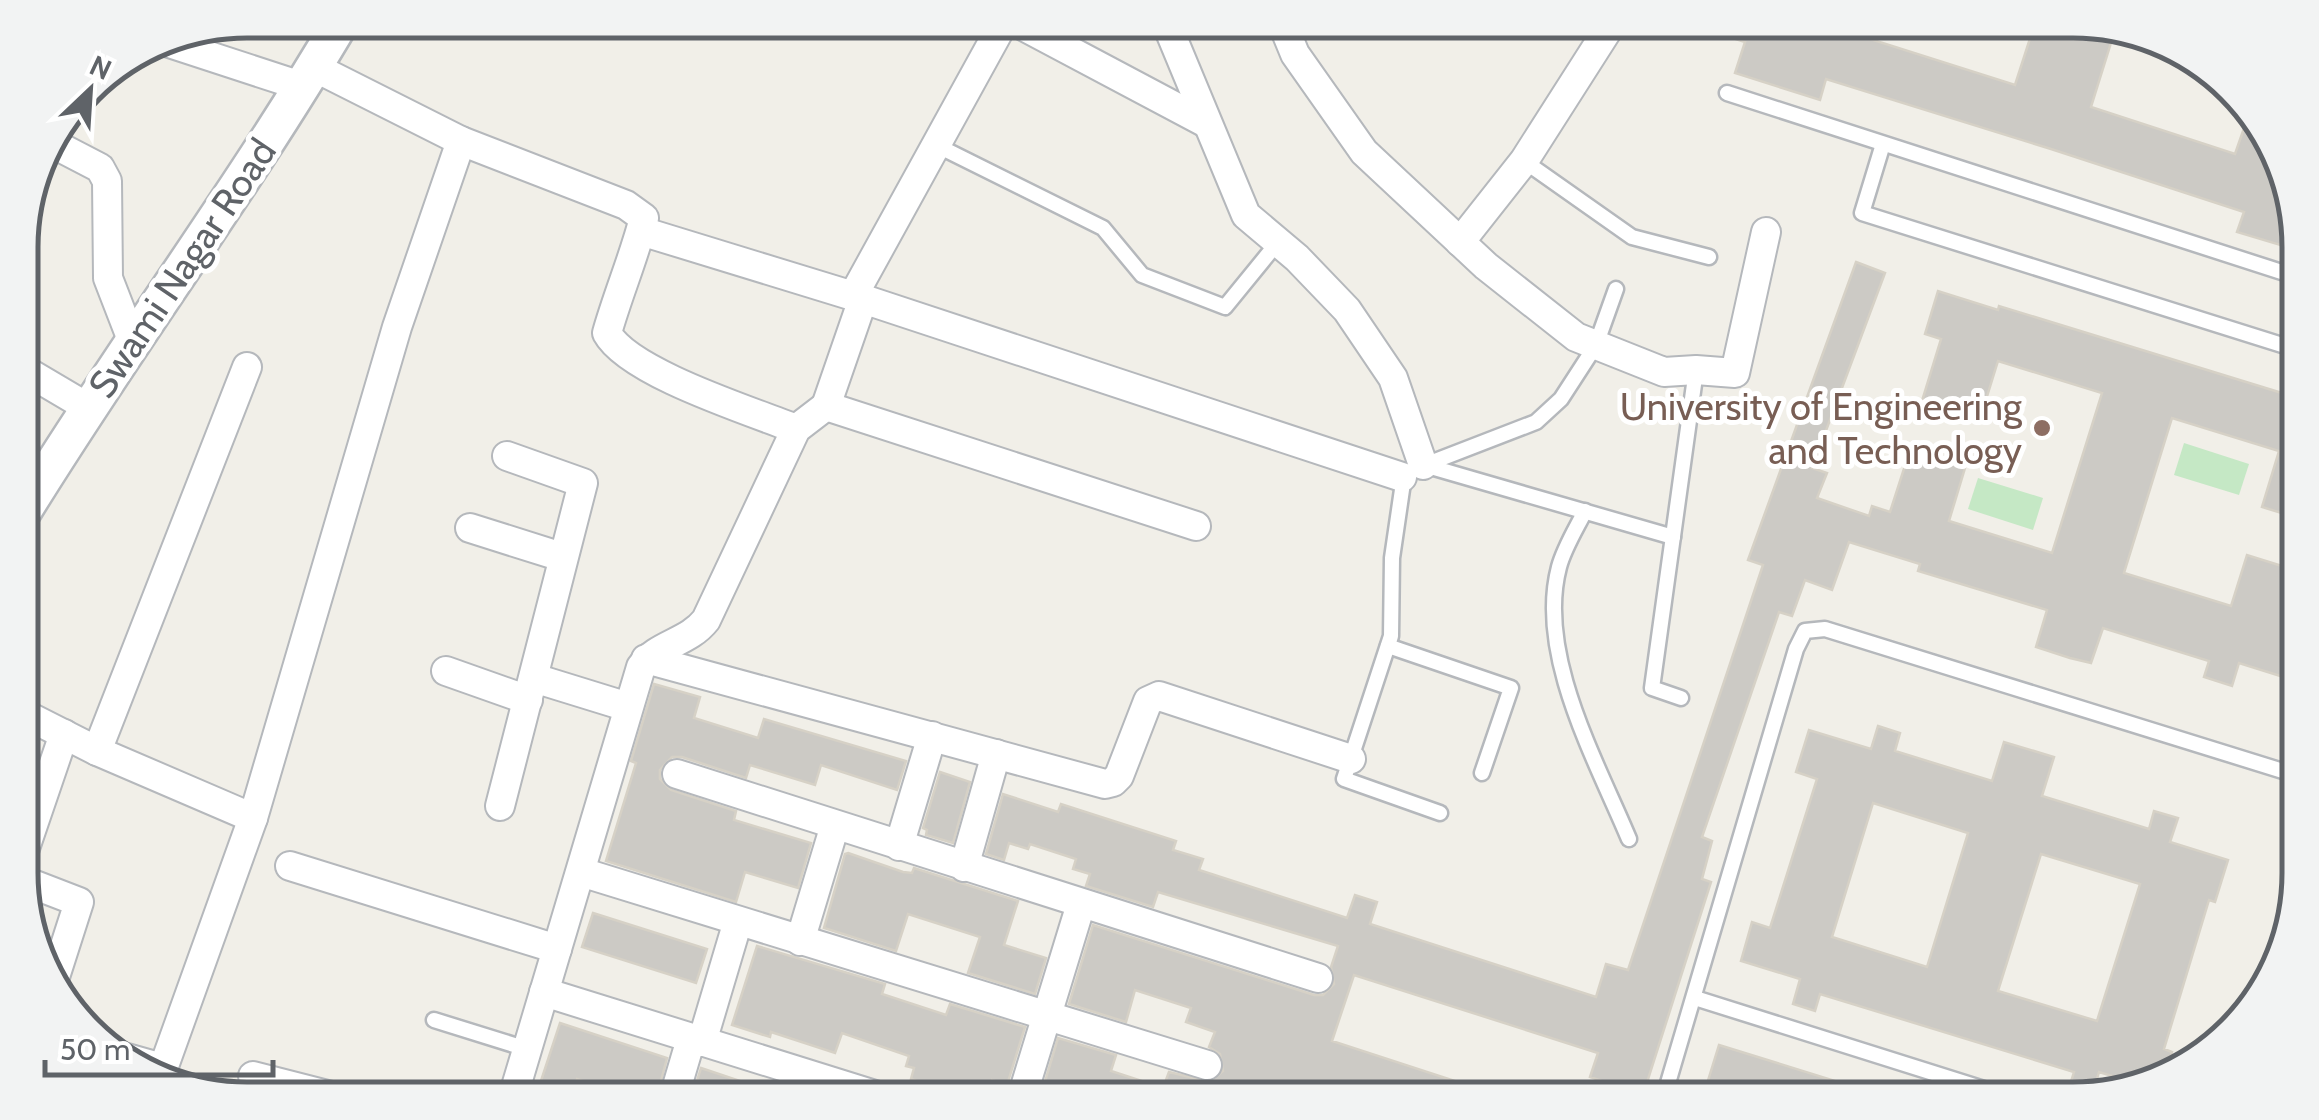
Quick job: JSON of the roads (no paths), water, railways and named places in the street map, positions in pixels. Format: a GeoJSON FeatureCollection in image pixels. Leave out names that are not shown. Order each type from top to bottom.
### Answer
{"type":"FeatureCollection","features":[{"type":"Feature","properties":{"kind":"street","name":"Swami Nagar Road"},"geometry":{"type":"LineString","coordinates":[[38,487],[87,407],[276,131],[331,38]]}},
{"type":"Feature","properties":{"kind":"street"},"geometry":{"type":"LineString","coordinates":[[517,1082],[628,707],[646,659],[690,636],[706,620],[796,428],[826,406],[858,298],[936,146],[999,38]]}},
{"type":"Feature","properties":{"kind":"street"},"geometry":{"type":"LineString","coordinates":[[1043,38],[1206,123]]}},
{"type":"Feature","properties":{"kind":"street"},"geometry":{"type":"LineString","coordinates":[[641,231],[1412,471],[1394,378],[1347,310],[1246,214],[1172,38]]}},
{"type":"Feature","properties":{"kind":"street"},"geometry":{"type":"LineString","coordinates":[[1288,38],[1295,54],[1364,152],[1460,242],[1576,337],[1664,372],[1735,373],[1766,232]]}},
{"type":"Feature","properties":{"kind":"street"},"geometry":{"type":"LineString","coordinates":[[1460,242],[1524,160],[1599,38]]}},
{"type":"Feature","properties":{"kind":"street"},"geometry":{"type":"LineString","coordinates":[[195,44],[308,77],[626,205],[644,218],[607,334],[614,345],[667,376],[796,428]]}},
{"type":"Feature","properties":{"kind":"street"},"geometry":{"type":"LineString","coordinates":[[164,1065],[253,818],[397,327],[461,141]]}},
{"type":"Feature","properties":{"kind":"street"},"geometry":{"type":"LineString","coordinates":[[63,148],[100,168],[107,181],[108,278],[132,340]]}},
{"type":"Feature","properties":{"kind":"street"},"geometry":{"type":"LineString","coordinates":[[97,751],[246,367]]}},
{"type":"Feature","properties":{"kind":"street"},"geometry":{"type":"LineString","coordinates":[[38,378],[87,407]]}},
{"type":"Feature","properties":{"kind":"street"},"geometry":{"type":"LineString","coordinates":[[826,406],[1196,526]]}},
{"type":"Feature","properties":{"kind":"street"},"geometry":{"type":"LineString","coordinates":[[500,806],[583,483],[507,456]]}},
{"type":"Feature","properties":{"kind":"street"},"geometry":{"type":"LineString","coordinates":[[470,528],[562,557]]}},
{"type":"Feature","properties":{"kind":"street"},"geometry":{"type":"LineString","coordinates":[[646,659],[1104,784],[1119,776],[1148,701],[1159,696],[1351,759]]}},
{"type":"Feature","properties":{"kind":"street"},"geometry":{"type":"LineString","coordinates":[[446,671],[628,707]]}},
{"type":"Feature","properties":{"kind":"street"},"geometry":{"type":"LineString","coordinates":[[38,721],[97,751],[253,818]]}},
{"type":"Feature","properties":{"kind":"street"},"geometry":{"type":"LineString","coordinates":[[38,810],[64,734]]}},
{"type":"Feature","properties":{"kind":"street"},"geometry":{"type":"LineString","coordinates":[[899,846],[932,736]]}},
{"type":"Feature","properties":{"kind":"street"},"geometry":{"type":"LineString","coordinates":[[964,866],[996,754]]}},
{"type":"Feature","properties":{"kind":"street"},"geometry":{"type":"LineString","coordinates":[[677,774],[1318,978]]}},
{"type":"Feature","properties":{"kind":"street"},"geometry":{"type":"LineString","coordinates":[[800,941],[835,825]]}},
{"type":"Feature","properties":{"kind":"street"},"geometry":{"type":"LineString","coordinates":[[290,866],[557,949]]}},
{"type":"Feature","properties":{"kind":"street"},"geometry":{"type":"LineString","coordinates":[[581,872],[1207,1065]]}},
{"type":"Feature","properties":{"kind":"street"},"geometry":{"type":"LineString","coordinates":[[38,886],[79,902],[59,965]]}},
{"type":"Feature","properties":{"kind":"street"},"geometry":{"type":"LineString","coordinates":[[1026,1082],[1081,904]]}},
{"type":"Feature","properties":{"kind":"street"},"geometry":{"type":"LineString","coordinates":[[680,1082],[738,921]]}},
{"type":"Feature","properties":{"kind":"street"},"geometry":{"type":"LineString","coordinates":[[544,992],[696,1040],[808,1082]]}},
{"type":"Feature","properties":{"kind":"street"},"geometry":{"type":"LineString","coordinates":[[253,1076],[275,1082]]}},
{"type":"Feature","properties":{"kind":"lane"},"geometry":{"type":"LineString","coordinates":[[1727,94],[2282,273]]}},
{"type":"Feature","properties":{"kind":"lane"},"geometry":{"type":"LineString","coordinates":[[1883,144],[1862,213],[2282,345]]}},
{"type":"Feature","properties":{"kind":"lane"},"geometry":{"type":"LineString","coordinates":[[936,146],[1103,228],[1142,275],[1225,307],[1278,242]]}},
{"type":"Feature","properties":{"kind":"lane"},"geometry":{"type":"LineString","coordinates":[[1524,160],[1632,237],[1709,258]]}},
{"type":"Feature","properties":{"kind":"lane"},"geometry":{"type":"LineString","coordinates":[[1412,471],[1536,422],[1560,399],[1596,345],[1616,290]]}},
{"type":"Feature","properties":{"kind":"lane"},"geometry":{"type":"LineString","coordinates":[[1681,698],[1652,688],[1696,370]]}},
{"type":"Feature","properties":{"kind":"lane"},"geometry":{"type":"LineString","coordinates":[[1412,471],[1585,512],[1673,538]]}},
{"type":"Feature","properties":{"kind":"lane"},"geometry":{"type":"LineString","coordinates":[[1412,471],[1392,558],[1391,636],[1344,779],[1440,813]]}},
{"type":"Feature","properties":{"kind":"lane"},"geometry":{"type":"LineString","coordinates":[[1585,512],[1559,564],[1553,598],[1558,659],[1630,838]]}},
{"type":"Feature","properties":{"kind":"lane"},"geometry":{"type":"LineString","coordinates":[[1668,1082],[1796,649],[1805,631],[1825,629],[2282,771]]}},
{"type":"Feature","properties":{"kind":"lane"},"geometry":{"type":"LineString","coordinates":[[1388,646],[1511,688],[1482,772]]}},
{"type":"Feature","properties":{"kind":"lane"},"geometry":{"type":"LineString","coordinates":[[1695,998],[1963,1082]]}},
{"type":"Feature","properties":{"kind":"lane"},"geometry":{"type":"LineString","coordinates":[[434,1020],[527,1049]]}},
{"type":"Feature","properties":{"kind":"place","name":"University of Engineering and Technology"},"geometry":{"type":"Point","coordinates":[2042,428]}}]}
